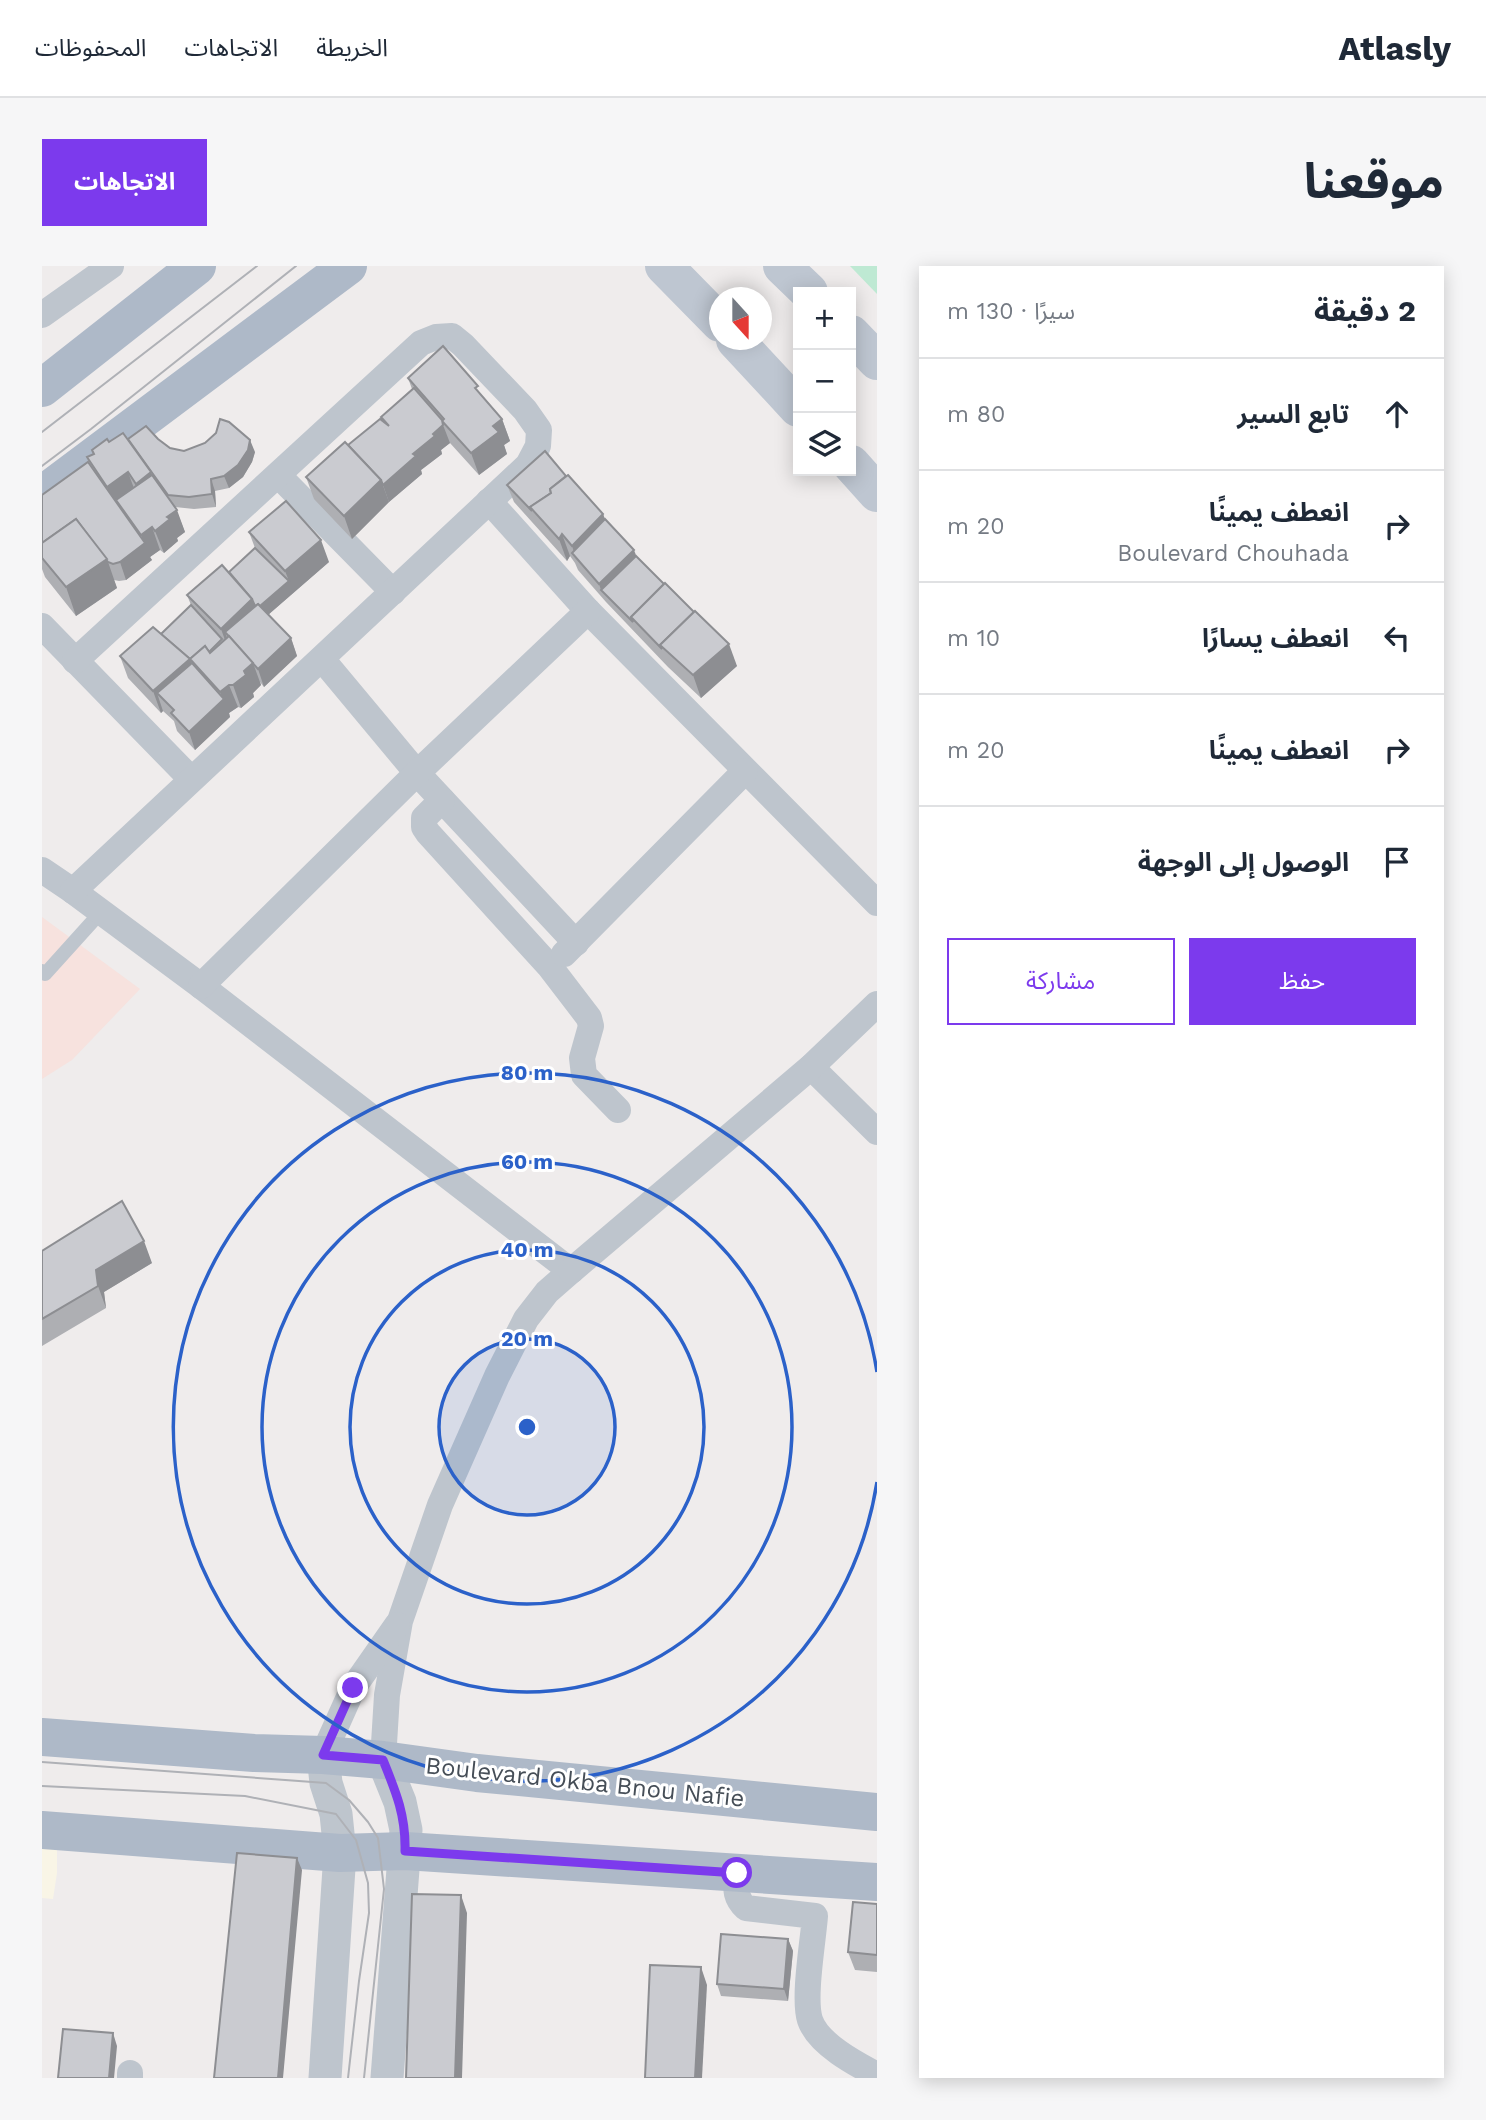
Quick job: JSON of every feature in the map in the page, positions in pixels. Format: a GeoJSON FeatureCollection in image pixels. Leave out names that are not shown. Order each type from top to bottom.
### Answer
{"type":"FeatureCollection","features":[{"type":"Feature","properties":{"kind":"main road"},"geometry":{"type":"LineString","coordinates":[[42,388],[197,266]]}},
{"type":"Feature","properties":{"kind":"main road"},"geometry":{"type":"LineString","coordinates":[[42,495],[348,266]]}},
{"type":"Feature","properties":{"kind":"main road"},"geometry":{"type":"LineString","coordinates":[[664,266],[709,313]]}},
{"type":"Feature","properties":{"kind":"main road"},"geometry":{"type":"LineString","coordinates":[[782,266],[804,287]]}},
{"type":"Feature","properties":{"kind":"main road"},"geometry":{"type":"LineString","coordinates":[[856,339],[877,361]]}},
{"type":"Feature","properties":{"kind":"main road"},"geometry":{"type":"LineString","coordinates":[[744,350],[793,403]]}},
{"type":"Feature","properties":{"kind":"main road"},"geometry":{"type":"LineString","coordinates":[[856,470],[877,493]]}},
{"type":"Feature","properties":{"kind":"main road","name":"Boulevard Okba Bnou Nafie"},"geometry":{"type":"LineString","coordinates":[[42,1737],[383,1760],[477,1773],[877,1812]]}},
{"type":"Feature","properties":{"kind":"main road"},"geometry":{"type":"LineString","coordinates":[[42,1830],[340,1853],[405,1851],[877,1882]]}},
{"type":"Feature","properties":{"kind":"street"},"geometry":{"type":"LineString","coordinates":[[42,315],[111,266]]}},
{"type":"Feature","properties":{"kind":"street"},"geometry":{"type":"LineString","coordinates":[[73,891],[528,465],[538,446],[539,430],[516,401],[452,336],[436,337],[421,343],[75,661]]}},
{"type":"Feature","properties":{"kind":"street"},"geometry":{"type":"LineString","coordinates":[[278,475],[393,592]]}},
{"type":"Feature","properties":{"kind":"street"},"geometry":{"type":"LineString","coordinates":[[489,501],[588,611],[877,903]]}},
{"type":"Feature","properties":{"kind":"street"},"geometry":{"type":"LineString","coordinates":[[201,986],[417,773],[588,611]]}},
{"type":"Feature","properties":{"kind":"street"},"geometry":{"type":"LineString","coordinates":[[42,626],[191,779]]}},
{"type":"Feature","properties":{"kind":"street"},"geometry":{"type":"LineString","coordinates":[[322,659],[417,773],[576,943]]}},
{"type":"Feature","properties":{"kind":"street"},"geometry":{"type":"LineString","coordinates":[[550,967],[745,771]]}},
{"type":"Feature","properties":{"kind":"street"},"geometry":{"type":"LineString","coordinates":[[442,800],[424,818],[428,833],[550,967],[589,1018],[591,1026],[582,1058],[584,1075],[618,1111]]}},
{"type":"Feature","properties":{"kind":"street"},"geometry":{"type":"LineString","coordinates":[[42,870],[201,986],[570,1271]]}},
{"type":"Feature","properties":{"kind":"street"},"geometry":{"type":"LineString","coordinates":[[387,2078],[405,1829],[400,1802],[383,1760],[387,1695],[400,1621],[440,1505],[497,1376],[526,1319],[547,1292],[811,1067],[877,1004]]}},
{"type":"Feature","properties":{"kind":"street"},"geometry":{"type":"LineString","coordinates":[[811,1067],[877,1132]]}},
{"type":"Feature","properties":{"kind":"street"},"geometry":{"type":"LineString","coordinates":[[325,2078],[340,1853],[323,1755],[353,1688],[400,1621]]}},
{"type":"Feature","properties":{"kind":"street"},"geometry":{"type":"LineString","coordinates":[[737,1873],[737,1899],[746,1908],[815,1916]]}},
{"type":"Feature","properties":{"kind":"street"},"geometry":{"type":"LineString","coordinates":[[819,1878],[807,2006],[811,2023],[846,2059],[877,2075]]}},
{"type":"Feature","properties":{"kind":"lane"},"geometry":{"type":"LineString","coordinates":[[42,971],[45,974],[101,912]]}},
{"type":"Feature","properties":{"kind":"shaded area"},"geometry":{"type":"Polygon","coordinates":[[[42,917],[140,989],[72,1060],[42,1079],[42,917]]]}},
{"type":"Feature","properties":{"kind":"shaded area"},"geometry":{"type":"Polygon","coordinates":[[[42,1846],[57,1847],[53,1899],[42,1898],[42,1846]]]}},
{"type":"Feature","properties":{"kind":"green space"},"geometry":{"type":"Polygon","coordinates":[[[850,266],[877,266],[877,294],[850,266]]]}},
{"type":"Feature","properties":{"kind":"building"},"geometry":{"type":"Polygon","coordinates":[[[443,346],[502,419],[493,426],[499,432],[471,453],[408,378],[443,346]]]}},
{"type":"Feature","properties":{"kind":"building"},"geometry":{"type":"Polygon","coordinates":[[[414,388],[442,420],[443,425],[433,434],[435,436],[413,454],[416,456],[383,485],[348,445],[380,419],[389,426],[381,417],[414,388]]]}},
{"type":"Feature","properties":{"kind":"building"},"geometry":{"type":"Polygon","coordinates":[[[220,419],[229,422],[250,440],[248,450],[238,465],[224,476],[211,479],[212,494],[189,497],[168,495],[128,439],[146,426],[170,448],[184,451],[205,443],[216,433],[220,419]]]}},
{"type":"Feature","properties":{"kind":"building"},"geometry":{"type":"Polygon","coordinates":[[[123,433],[151,472],[136,484],[128,472],[107,487],[87,457],[94,454],[92,450],[107,439],[109,442],[123,433]]]}},
{"type":"Feature","properties":{"kind":"building"},"geometry":{"type":"Polygon","coordinates":[[[345,442],[381,480],[344,516],[306,477],[345,442]]]}},
{"type":"Feature","properties":{"kind":"building"},"geometry":{"type":"Polygon","coordinates":[[[545,451],[566,476],[550,489],[551,493],[530,507],[532,511],[507,485],[545,451]]]}},
{"type":"Feature","properties":{"kind":"building"},"geometry":{"type":"Polygon","coordinates":[[[88,462],[145,543],[120,562],[113,564],[108,562],[76,519],[42,543],[42,495],[88,462]]]}},
{"type":"Feature","properties":{"kind":"building"},"geometry":{"type":"Polygon","coordinates":[[[152,475],[177,510],[155,531],[152,527],[141,535],[116,500],[152,475]]]}},
{"type":"Feature","properties":{"kind":"building"},"geometry":{"type":"Polygon","coordinates":[[[568,475],[603,514],[572,546],[562,534],[559,539],[530,507],[551,493],[550,489],[568,475]]]}},
{"type":"Feature","properties":{"kind":"building"},"geometry":{"type":"Polygon","coordinates":[[[286,501],[321,540],[285,571],[249,532],[286,501]]]}},
{"type":"Feature","properties":{"kind":"building"},"geometry":{"type":"Polygon","coordinates":[[[76,519],[107,559],[66,587],[42,558],[42,543],[76,519]]]}},
{"type":"Feature","properties":{"kind":"building"},"geometry":{"type":"Polygon","coordinates":[[[605,519],[634,550],[599,584],[572,553],[605,519]]]}},
{"type":"Feature","properties":{"kind":"building"},"geometry":{"type":"Polygon","coordinates":[[[255,548],[289,581],[260,606],[255,606],[229,572],[255,548]]]}},
{"type":"Feature","properties":{"kind":"building"},"geometry":{"type":"Polygon","coordinates":[[[636,556],[664,584],[631,617],[633,622],[601,590],[636,556]]]}},
{"type":"Feature","properties":{"kind":"building"},"geometry":{"type":"Polygon","coordinates":[[[222,565],[252,599],[221,629],[187,595],[222,565]]]}},
{"type":"Feature","properties":{"kind":"building"},"geometry":{"type":"Polygon","coordinates":[[[665,583],[694,612],[660,645],[662,649],[631,617],[665,583]]]}},
{"type":"Feature","properties":{"kind":"building"},"geometry":{"type":"Polygon","coordinates":[[[258,604],[291,638],[258,669],[225,632],[258,604]]]}},
{"type":"Feature","properties":{"kind":"building"},"geometry":{"type":"Polygon","coordinates":[[[191,605],[222,639],[209,652],[205,646],[190,659],[161,634],[191,605]]]}},
{"type":"Feature","properties":{"kind":"building"},"geometry":{"type":"Polygon","coordinates":[[[695,611],[729,644],[693,675],[660,645],[695,611]]]}},
{"type":"Feature","properties":{"kind":"building"},"geometry":{"type":"Polygon","coordinates":[[[153,627],[190,659],[153,691],[120,656],[153,627]]]}},
{"type":"Feature","properties":{"kind":"building"},"geometry":{"type":"Polygon","coordinates":[[[229,636],[253,663],[244,671],[246,675],[220,692],[190,659],[205,646],[210,653],[229,636]]]}},
{"type":"Feature","properties":{"kind":"building"},"geometry":{"type":"Polygon","coordinates":[[[192,663],[224,699],[189,732],[171,713],[174,710],[157,693],[192,663]]]}},
{"type":"Feature","properties":{"kind":"building"},"geometry":{"type":"Polygon","coordinates":[[[122,1201],[144,1241],[96,1270],[98,1286],[42,1319],[42,1251],[122,1201]]]}},
{"type":"Feature","properties":{"kind":"building"},"geometry":{"type":"Polygon","coordinates":[[[237,1853],[297,1858],[278,2078],[214,2078],[237,1853]]]}},
{"type":"Feature","properties":{"kind":"building"},"geometry":{"type":"Polygon","coordinates":[[[412,1894],[461,1895],[455,2078],[406,2078],[412,1894]]]}},
{"type":"Feature","properties":{"kind":"building"},"geometry":{"type":"Polygon","coordinates":[[[853,1902],[877,1904],[877,1955],[848,1952],[853,1902]]]}},
{"type":"Feature","properties":{"kind":"building"},"geometry":{"type":"Polygon","coordinates":[[[721,1934],[788,1939],[784,1989],[717,1984],[721,1934]]]}},
{"type":"Feature","properties":{"kind":"building"},"geometry":{"type":"Polygon","coordinates":[[[650,1965],[701,1967],[695,2078],[645,2078],[650,1965]]]}},
{"type":"Feature","properties":{"kind":"building"},"geometry":{"type":"Polygon","coordinates":[[[63,2029],[113,2033],[109,2078],[58,2078],[63,2029]]]}},
{"type":"Feature","properties":{"kind":"tram line"},"geometry":{"type":"LineString","coordinates":[[42,432],[257,266]]}},
{"type":"Feature","properties":{"kind":"tram line"},"geometry":{"type":"LineString","coordinates":[[42,466],[296,266]]}},
{"type":"Feature","properties":{"kind":"tram line"},"geometry":{"type":"LineString","coordinates":[[42,1762],[326,1783],[349,1800],[378,1838],[384,1889],[364,2078]]}},
{"type":"Feature","properties":{"kind":"tram line"},"geometry":{"type":"LineString","coordinates":[[42,1786],[245,1796],[336,1814],[356,1840],[368,1883],[369,1913],[348,2078]]}},
{"type":"Feature","properties":{"kind":"route"},"geometry":{"type":"LineString","coordinates":[[353,1688],[323,1755],[383,1760],[400,1802],[405,1829],[405,1851],[737,1873]]}}]}
